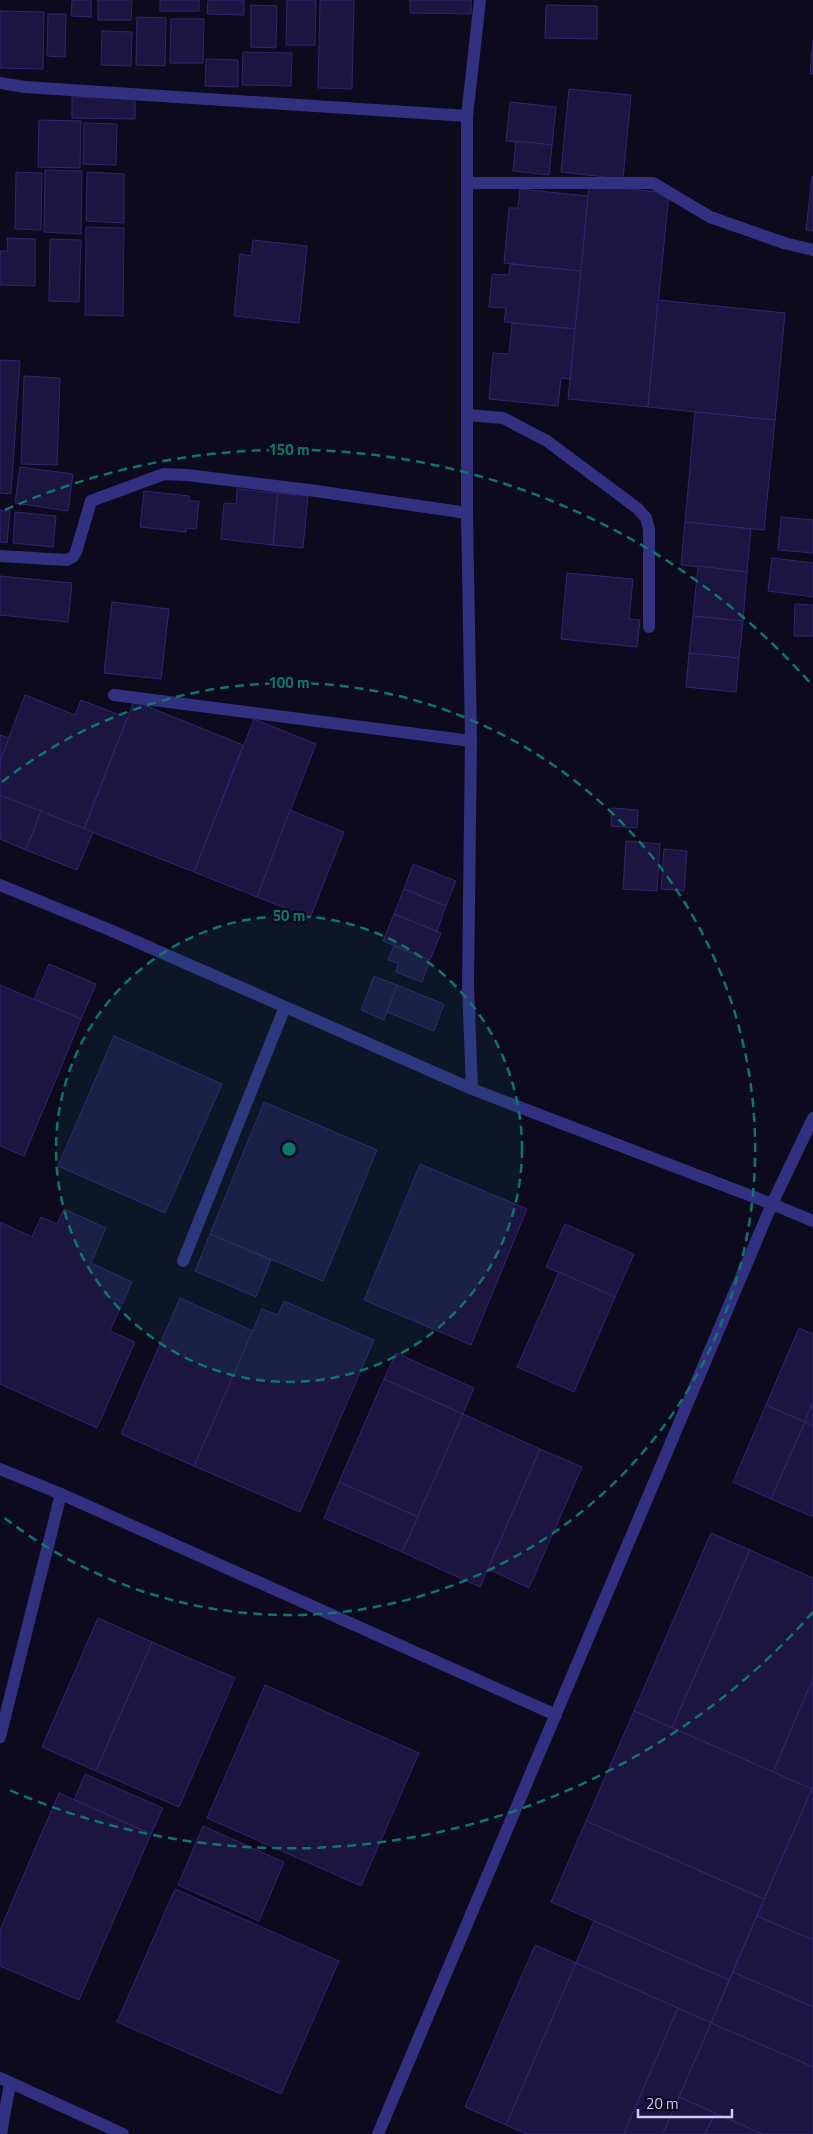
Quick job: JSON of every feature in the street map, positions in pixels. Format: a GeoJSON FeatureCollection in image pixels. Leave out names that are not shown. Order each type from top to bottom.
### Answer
{"type":"FeatureCollection","features":[{"type":"Feature","properties":{"kind":"street"},"geometry":{"type":"LineString","coordinates":[[472,1089],[468,985],[471,742],[467,513],[467,116],[480,0]]}},
{"type":"Feature","properties":{"kind":"street"},"geometry":{"type":"LineString","coordinates":[[0,84],[467,116]]}},
{"type":"Feature","properties":{"kind":"street"},"geometry":{"type":"LineString","coordinates":[[467,184],[653,183],[710,218],[784,243],[813,250]]}},
{"type":"Feature","properties":{"kind":"street"},"geometry":{"type":"LineString","coordinates":[[467,415],[503,418],[547,440],[637,508],[646,518],[649,529],[649,627]]}},
{"type":"Feature","properties":{"kind":"street"},"geometry":{"type":"LineString","coordinates":[[0,556],[67,560],[73,557],[91,501],[164,474],[187,475],[309,490],[467,513]]}},
{"type":"Feature","properties":{"kind":"street"},"geometry":{"type":"LineString","coordinates":[[114,695],[471,742]]}},
{"type":"Feature","properties":{"kind":"street"},"geometry":{"type":"LineString","coordinates":[[0,885],[110,930],[472,1089],[813,1221]]}},
{"type":"Feature","properties":{"kind":"street"},"geometry":{"type":"LineString","coordinates":[[183,1261],[285,1008]]}},
{"type":"Feature","properties":{"kind":"street"},"geometry":{"type":"LineString","coordinates":[[378,2134],[772,1204],[813,1118]]}},
{"type":"Feature","properties":{"kind":"street"},"geometry":{"type":"LineString","coordinates":[[0,1470],[61,1494],[556,1715]]}},
{"type":"Feature","properties":{"kind":"street"},"geometry":{"type":"LineString","coordinates":[[0,1737],[61,1494]]}},
{"type":"Feature","properties":{"kind":"street"},"geometry":{"type":"LineString","coordinates":[[1,2134],[5,2081],[123,2134]]}},
{"type":"Feature","properties":{"kind":"building"},"geometry":{"type":"Polygon","coordinates":[[[72,0],[91,0],[91,17],[71,16],[72,0]]]}},
{"type":"Feature","properties":{"kind":"building"},"geometry":{"type":"Polygon","coordinates":[[[98,0],[132,0],[131,20],[98,20],[98,0]]]}},
{"type":"Feature","properties":{"kind":"building"},"geometry":{"type":"Polygon","coordinates":[[[160,0],[199,0],[199,11],[160,11],[160,0]]]}},
{"type":"Feature","properties":{"kind":"building"},"geometry":{"type":"Polygon","coordinates":[[[208,0],[244,0],[244,15],[207,14],[208,0]]]}},
{"type":"Feature","properties":{"kind":"building"},"geometry":{"type":"Polygon","coordinates":[[[287,0],[316,0],[315,45],[286,45],[287,0]]]}},
{"type":"Feature","properties":{"kind":"building"},"geometry":{"type":"Polygon","coordinates":[[[320,0],[354,0],[352,89],[318,88],[320,0]]]}},
{"type":"Feature","properties":{"kind":"building"},"geometry":{"type":"Polygon","coordinates":[[[410,0],[471,0],[471,14],[410,13],[410,0]]]}},
{"type":"Feature","properties":{"kind":"building"},"geometry":{"type":"Polygon","coordinates":[[[251,5],[277,6],[276,48],[251,47],[251,5]]]}},
{"type":"Feature","properties":{"kind":"building"},"geometry":{"type":"Polygon","coordinates":[[[546,5],[597,6],[597,39],[545,38],[546,5]]]}},
{"type":"Feature","properties":{"kind":"building"},"geometry":{"type":"Polygon","coordinates":[[[0,11],[44,12],[43,69],[0,68],[0,11]]]}},
{"type":"Feature","properties":{"kind":"building"},"geometry":{"type":"Polygon","coordinates":[[[48,14],[66,14],[65,57],[47,56],[48,14]]]}},
{"type":"Feature","properties":{"kind":"building"},"geometry":{"type":"Polygon","coordinates":[[[137,17],[166,18],[165,66],[136,65],[137,17]]]}},
{"type":"Feature","properties":{"kind":"building"},"geometry":{"type":"Polygon","coordinates":[[[171,19],[204,19],[203,63],[170,63],[171,19]]]}},
{"type":"Feature","properties":{"kind":"building"},"geometry":{"type":"Polygon","coordinates":[[[102,31],[132,32],[131,66],[101,65],[102,31]]]}},
{"type":"Feature","properties":{"kind":"building"},"geometry":{"type":"Polygon","coordinates":[[[813,40],[813,74],[810,74],[813,40]]]}},
{"type":"Feature","properties":{"kind":"building"},"geometry":{"type":"Polygon","coordinates":[[[243,52],[292,53],[291,86],[242,85],[243,52]]]}},
{"type":"Feature","properties":{"kind":"building"},"geometry":{"type":"Polygon","coordinates":[[[206,59],[238,60],[238,87],[205,86],[206,59]]]}},
{"type":"Feature","properties":{"kind":"building"},"geometry":{"type":"Polygon","coordinates":[[[569,89],[631,95],[623,179],[561,172],[569,89]]]}},
{"type":"Feature","properties":{"kind":"building"},"geometry":{"type":"Polygon","coordinates":[[[72,97],[135,98],[135,119],[72,118],[72,97]]]}},
{"type":"Feature","properties":{"kind":"building"},"geometry":{"type":"Polygon","coordinates":[[[510,102],[556,107],[552,145],[506,141],[510,102]]]}},
{"type":"Feature","properties":{"kind":"building"},"geometry":{"type":"Polygon","coordinates":[[[39,120],[81,121],[80,168],[38,167],[39,120]]]}},
{"type":"Feature","properties":{"kind":"building"},"geometry":{"type":"Polygon","coordinates":[[[84,123],[117,124],[116,165],[83,164],[84,123]]]}},
{"type":"Feature","properties":{"kind":"building"},"geometry":{"type":"Polygon","coordinates":[[[516,141],[552,145],[549,175],[513,171],[516,141]]]}},
{"type":"Feature","properties":{"kind":"building"},"geometry":{"type":"Polygon","coordinates":[[[45,170],[82,171],[81,234],[44,232],[45,170]]]}},
{"type":"Feature","properties":{"kind":"building"},"geometry":{"type":"Polygon","coordinates":[[[16,172],[42,173],[41,230],[15,229],[16,172]]]}},
{"type":"Feature","properties":{"kind":"building"},"geometry":{"type":"Polygon","coordinates":[[[87,172],[124,174],[124,223],[86,221],[87,172]]]}},
{"type":"Feature","properties":{"kind":"building"},"geometry":{"type":"Polygon","coordinates":[[[813,177],[813,231],[806,230],[813,177]]]}},
{"type":"Feature","properties":{"kind":"building"},"geometry":{"type":"Polygon","coordinates":[[[589,185],[669,193],[648,407],[568,399],[589,185]]]}},
{"type":"Feature","properties":{"kind":"building"},"geometry":{"type":"Polygon","coordinates":[[[520,189],[588,196],[581,271],[504,263],[509,208],[518,208],[520,189]]]}},
{"type":"Feature","properties":{"kind":"building"},"geometry":{"type":"Polygon","coordinates":[[[86,227],[124,228],[123,316],[85,315],[86,227]]]}},
{"type":"Feature","properties":{"kind":"building"},"geometry":{"type":"Polygon","coordinates":[[[7,238],[35,239],[35,286],[0,285],[0,251],[8,251],[7,238]]]}},
{"type":"Feature","properties":{"kind":"building"},"geometry":{"type":"Polygon","coordinates":[[[50,239],[81,240],[79,302],[49,301],[50,239]]]}},
{"type":"Feature","properties":{"kind":"building"},"geometry":{"type":"Polygon","coordinates":[[[253,240],[307,246],[299,323],[234,316],[240,254],[251,256],[253,240]]]}},
{"type":"Feature","properties":{"kind":"building"},"geometry":{"type":"Polygon","coordinates":[[[510,264],[581,271],[575,329],[504,322],[506,308],[489,307],[492,274],[509,275],[510,264]]]}},
{"type":"Feature","properties":{"kind":"building"},"geometry":{"type":"Polygon","coordinates":[[[658,300],[785,313],[775,420],[648,407],[658,300]]]}},
{"type":"Feature","properties":{"kind":"building"},"geometry":{"type":"Polygon","coordinates":[[[512,323],[575,329],[570,379],[561,378],[558,406],[489,399],[493,353],[509,354],[512,323]]]}},
{"type":"Feature","properties":{"kind":"building"},"geometry":{"type":"Polygon","coordinates":[[[0,360],[20,361],[11,494],[0,493],[0,360]]]}},
{"type":"Feature","properties":{"kind":"building"},"geometry":{"type":"Polygon","coordinates":[[[24,376],[60,378],[57,465],[21,464],[24,376]]]}},
{"type":"Feature","properties":{"kind":"building"},"geometry":{"type":"Polygon","coordinates":[[[695,412],[775,420],[764,530],[685,522],[695,412]]]}},
{"type":"Feature","properties":{"kind":"building"},"geometry":{"type":"Polygon","coordinates":[[[20,467],[73,474],[68,511],[15,503],[20,467]]]}},
{"type":"Feature","properties":{"kind":"building"},"geometry":{"type":"Polygon","coordinates":[[[237,489],[278,493],[273,545],[221,539],[224,503],[236,504],[237,489]]]}},
{"type":"Feature","properties":{"kind":"building"},"geometry":{"type":"Polygon","coordinates":[[[144,491],[189,496],[189,501],[199,501],[196,529],[186,528],[186,532],[140,527],[144,491]]]}},
{"type":"Feature","properties":{"kind":"building"},"geometry":{"type":"Polygon","coordinates":[[[278,493],[308,496],[303,548],[273,545],[278,493]]]}},
{"type":"Feature","properties":{"kind":"building"},"geometry":{"type":"Polygon","coordinates":[[[0,510],[10,511],[7,543],[0,542],[0,510]]]}},
{"type":"Feature","properties":{"kind":"building"},"geometry":{"type":"Polygon","coordinates":[[[15,512],[56,516],[53,547],[13,543],[15,512]]]}},
{"type":"Feature","properties":{"kind":"building"},"geometry":{"type":"Polygon","coordinates":[[[781,517],[813,520],[813,553],[778,550],[781,517]]]}},
{"type":"Feature","properties":{"kind":"building"},"geometry":{"type":"Polygon","coordinates":[[[685,522],[751,529],[747,572],[681,565],[685,522]]]}},
{"type":"Feature","properties":{"kind":"building"},"geometry":{"type":"Polygon","coordinates":[[[772,558],[813,563],[813,597],[768,591],[772,558]]]}},
{"type":"Feature","properties":{"kind":"building"},"geometry":{"type":"Polygon","coordinates":[[[698,566],[747,572],[743,621],[693,616],[698,566]]]}},
{"type":"Feature","properties":{"kind":"building"},"geometry":{"type":"Polygon","coordinates":[[[567,573],[633,579],[629,619],[640,620],[637,647],[561,639],[567,573]]]}},
{"type":"Feature","properties":{"kind":"building"},"geometry":{"type":"Polygon","coordinates":[[[0,576],[72,583],[68,622],[0,615],[0,576]]]}},
{"type":"Feature","properties":{"kind":"building"},"geometry":{"type":"Polygon","coordinates":[[[112,602],[169,609],[161,679],[104,673],[112,602]]]}},
{"type":"Feature","properties":{"kind":"building"},"geometry":{"type":"Polygon","coordinates":[[[795,604],[813,605],[813,636],[794,636],[795,604]]]}},
{"type":"Feature","properties":{"kind":"building"},"geometry":{"type":"Polygon","coordinates":[[[693,616],[743,621],[739,658],[689,653],[693,616]]]}},
{"type":"Feature","properties":{"kind":"building"},"geometry":{"type":"Polygon","coordinates":[[[689,653],[739,658],[736,692],[686,687],[689,653]]]}},
{"type":"Feature","properties":{"kind":"building"},"geometry":{"type":"Polygon","coordinates":[[[25,695],[75,715],[81,700],[127,718],[84,829],[0,795],[0,761],[25,695]]]}},
{"type":"Feature","properties":{"kind":"building"},"geometry":{"type":"Polygon","coordinates":[[[134,701],[243,745],[194,872],[84,829],[134,701]]]}},
{"type":"Feature","properties":{"kind":"building"},"geometry":{"type":"Polygon","coordinates":[[[254,719],[316,744],[257,897],[194,872],[254,719]]]}},
{"type":"Feature","properties":{"kind":"building"},"geometry":{"type":"Polygon","coordinates":[[[0,735],[9,738],[0,761],[0,735]]]}},
{"type":"Feature","properties":{"kind":"building"},"geometry":{"type":"Polygon","coordinates":[[[0,795],[41,811],[26,850],[0,839],[0,795]]]}},
{"type":"Feature","properties":{"kind":"building"},"geometry":{"type":"Polygon","coordinates":[[[612,808],[638,810],[637,828],[611,826],[612,808]]]}},
{"type":"Feature","properties":{"kind":"building"},"geometry":{"type":"Polygon","coordinates":[[[290,810],[344,832],[310,918],[257,897],[290,810]]]}},
{"type":"Feature","properties":{"kind":"building"},"geometry":{"type":"Polygon","coordinates":[[[41,811],[93,832],[77,870],[26,850],[41,811]]]}},
{"type":"Feature","properties":{"kind":"building"},"geometry":{"type":"Polygon","coordinates":[[[626,841],[660,844],[657,891],[623,889],[626,841]]]}},
{"type":"Feature","properties":{"kind":"building"},"geometry":{"type":"Polygon","coordinates":[[[664,849],[687,851],[684,891],[661,889],[664,849]]]}},
{"type":"Feature","properties":{"kind":"building"},"geometry":{"type":"Polygon","coordinates":[[[413,864],[456,881],[446,906],[404,889],[413,864]]]}},
{"type":"Feature","properties":{"kind":"building"},"geometry":{"type":"Polygon","coordinates":[[[404,889],[446,906],[437,931],[394,914],[404,889]]]}},
{"type":"Feature","properties":{"kind":"building"},"geometry":{"type":"Polygon","coordinates":[[[394,914],[441,933],[430,960],[383,941],[394,914]]]}},
{"type":"Feature","properties":{"kind":"building"},"geometry":{"type":"Polygon","coordinates":[[[394,946],[430,960],[422,982],[396,972],[398,963],[388,960],[394,946]]]}},
{"type":"Feature","properties":{"kind":"building"},"geometry":{"type":"Polygon","coordinates":[[[49,964],[96,984],[81,1019],[34,999],[49,964]]]}},
{"type":"Feature","properties":{"kind":"building"},"geometry":{"type":"Polygon","coordinates":[[[374,976],[397,985],[384,1020],[361,1010],[374,976]]]}},
{"type":"Feature","properties":{"kind":"building"},"geometry":{"type":"Polygon","coordinates":[[[0,985],[81,1019],[24,1156],[0,1146],[0,985]]]}},
{"type":"Feature","properties":{"kind":"building"},"geometry":{"type":"Polygon","coordinates":[[[397,985],[444,1004],[434,1031],[387,1012],[397,985]]]}},
{"type":"Feature","properties":{"kind":"building"},"geometry":{"type":"Polygon","coordinates":[[[114,1036],[222,1084],[165,1213],[58,1166],[114,1036]]]}},
{"type":"Feature","properties":{"kind":"building"},"geometry":{"type":"Polygon","coordinates":[[[264,1102],[377,1150],[323,1281],[210,1234],[264,1102]]]}},
{"type":"Feature","properties":{"kind":"building"},"geometry":{"type":"Polygon","coordinates":[[[420,1164],[527,1209],[471,1345],[364,1300],[420,1164]]]}},
{"type":"Feature","properties":{"kind":"building"},"geometry":{"type":"Polygon","coordinates":[[[64,1209],[106,1228],[91,1263],[132,1282],[110,1331],[135,1342],[97,1428],[0,1384],[0,1222],[32,1237],[41,1217],[57,1224],[64,1209]]]}},
{"type":"Feature","properties":{"kind":"building"},"geometry":{"type":"Polygon","coordinates":[[[565,1224],[634,1254],[615,1297],[546,1267],[565,1224]]]}},
{"type":"Feature","properties":{"kind":"building"},"geometry":{"type":"Polygon","coordinates":[[[210,1234],[271,1260],[256,1297],[195,1271],[210,1234]]]}},
{"type":"Feature","properties":{"kind":"building"},"geometry":{"type":"Polygon","coordinates":[[[559,1272],[615,1297],[574,1392],[517,1367],[559,1272]]]}},
{"type":"Feature","properties":{"kind":"building"},"geometry":{"type":"Polygon","coordinates":[[[180,1298],[253,1331],[194,1466],[121,1434],[180,1298]]]}},
{"type":"Feature","properties":{"kind":"building"},"geometry":{"type":"Polygon","coordinates":[[[284,1301],[374,1340],[300,1512],[194,1466],[262,1309],[278,1315],[284,1301]]]}},
{"type":"Feature","properties":{"kind":"building"},"geometry":{"type":"Polygon","coordinates":[[[799,1328],[813,1334],[813,1402],[805,1422],[766,1405],[799,1328]]]}},
{"type":"Feature","properties":{"kind":"building"},"geometry":{"type":"Polygon","coordinates":[[[396,1353],[474,1388],[463,1414],[384,1379],[396,1353]]]}},
{"type":"Feature","properties":{"kind":"building"},"geometry":{"type":"Polygon","coordinates":[[[384,1379],[463,1414],[418,1517],[339,1482],[384,1379]]]}},
{"type":"Feature","properties":{"kind":"building"},"geometry":{"type":"Polygon","coordinates":[[[813,1402],[813,1426],[805,1422],[813,1402]]]}},
{"type":"Feature","properties":{"kind":"building"},"geometry":{"type":"Polygon","coordinates":[[[766,1405],[805,1422],[771,1499],[733,1482],[766,1405]]]}},
{"type":"Feature","properties":{"kind":"building"},"geometry":{"type":"Polygon","coordinates":[[[463,1414],[540,1449],[480,1587],[402,1552],[463,1414]]]}},
{"type":"Feature","properties":{"kind":"building"},"geometry":{"type":"Polygon","coordinates":[[[805,1422],[813,1426],[813,1517],[771,1499],[805,1422]]]}},
{"type":"Feature","properties":{"kind":"building"},"geometry":{"type":"Polygon","coordinates":[[[540,1449],[582,1467],[529,1588],[488,1569],[540,1449]]]}},
{"type":"Feature","properties":{"kind":"building"},"geometry":{"type":"Polygon","coordinates":[[[339,1482],[418,1517],[402,1552],[324,1518],[339,1482]]]}},
{"type":"Feature","properties":{"kind":"building"},"geometry":{"type":"Polygon","coordinates":[[[711,1533],[750,1550],[672,1728],[634,1711],[711,1533]]]}},
{"type":"Feature","properties":{"kind":"building"},"geometry":{"type":"Polygon","coordinates":[[[750,1550],[813,1578],[813,1678],[773,1772],[672,1728],[750,1550]]]}},
{"type":"Feature","properties":{"kind":"building"},"geometry":{"type":"Polygon","coordinates":[[[98,1618],[152,1642],[96,1771],[42,1747],[98,1618]]]}},
{"type":"Feature","properties":{"kind":"building"},"geometry":{"type":"Polygon","coordinates":[[[152,1642],[235,1678],[179,1807],[96,1771],[152,1642]]]}},
{"type":"Feature","properties":{"kind":"building"},"geometry":{"type":"Polygon","coordinates":[[[813,1678],[813,1787],[812,1789],[773,1772],[813,1678]]]}},
{"type":"Feature","properties":{"kind":"building"},"geometry":{"type":"Polygon","coordinates":[[[265,1685],[419,1753],[361,1886],[207,1818],[265,1685]]]}},
{"type":"Feature","properties":{"kind":"building"},"geometry":{"type":"Polygon","coordinates":[[[634,1711],[812,1789],[764,1899],[586,1821],[634,1711]]]}},
{"type":"Feature","properties":{"kind":"building"},"geometry":{"type":"Polygon","coordinates":[[[85,1774],[163,1808],[151,1834],[74,1800],[85,1774]]]}},
{"type":"Feature","properties":{"kind":"building"},"geometry":{"type":"Polygon","coordinates":[[[813,1790],[813,1940],[757,1916],[813,1790]]]}},
{"type":"Feature","properties":{"kind":"building"},"geometry":{"type":"Polygon","coordinates":[[[59,1793],[151,1834],[79,2000],[0,1966],[0,1930],[59,1793]]]}},
{"type":"Feature","properties":{"kind":"building"},"geometry":{"type":"Polygon","coordinates":[[[586,1821],[764,1899],[729,1980],[551,1902],[586,1821]]]}},
{"type":"Feature","properties":{"kind":"building"},"geometry":{"type":"Polygon","coordinates":[[[203,1826],[284,1862],[259,1921],[178,1885],[203,1826]]]}},
{"type":"Feature","properties":{"kind":"building"},"geometry":{"type":"Polygon","coordinates":[[[175,1889],[339,1961],[281,2094],[117,2022],[175,1889]]]}},
{"type":"Feature","properties":{"kind":"building"},"geometry":{"type":"Polygon","coordinates":[[[757,1916],[813,1940],[813,2007],[733,1972],[757,1916]]]}},
{"type":"Feature","properties":{"kind":"building"},"geometry":{"type":"Polygon","coordinates":[[[594,1921],[729,1980],[711,2023],[576,1963],[594,1921]]]}},
{"type":"Feature","properties":{"kind":"building"},"geometry":{"type":"Polygon","coordinates":[[[535,1945],[576,1963],[506,2125],[465,2107],[535,1945]]]}},
{"type":"Feature","properties":{"kind":"building"},"geometry":{"type":"Polygon","coordinates":[[[576,1963],[678,2008],[624,2134],[527,2134],[506,2125],[576,1963]]]}},
{"type":"Feature","properties":{"kind":"building"},"geometry":{"type":"Polygon","coordinates":[[[733,1972],[813,2007],[813,2067],[711,2023],[733,1972]]]}},
{"type":"Feature","properties":{"kind":"building"},"geometry":{"type":"Polygon","coordinates":[[[678,2008],[711,2023],[663,2134],[624,2134],[678,2008]]]}},
{"type":"Feature","properties":{"kind":"building"},"geometry":{"type":"Polygon","coordinates":[[[711,2023],[813,2067],[813,2134],[762,2134],[679,2097],[711,2023]]]}},
{"type":"Feature","properties":{"kind":"building"},"geometry":{"type":"Polygon","coordinates":[[[679,2097],[715,2113],[705,2134],[663,2134],[679,2097]]]}},
{"type":"Feature","properties":{"kind":"building"},"geometry":{"type":"Polygon","coordinates":[[[715,2113],[762,2134],[705,2134],[715,2113]]]}}]}
